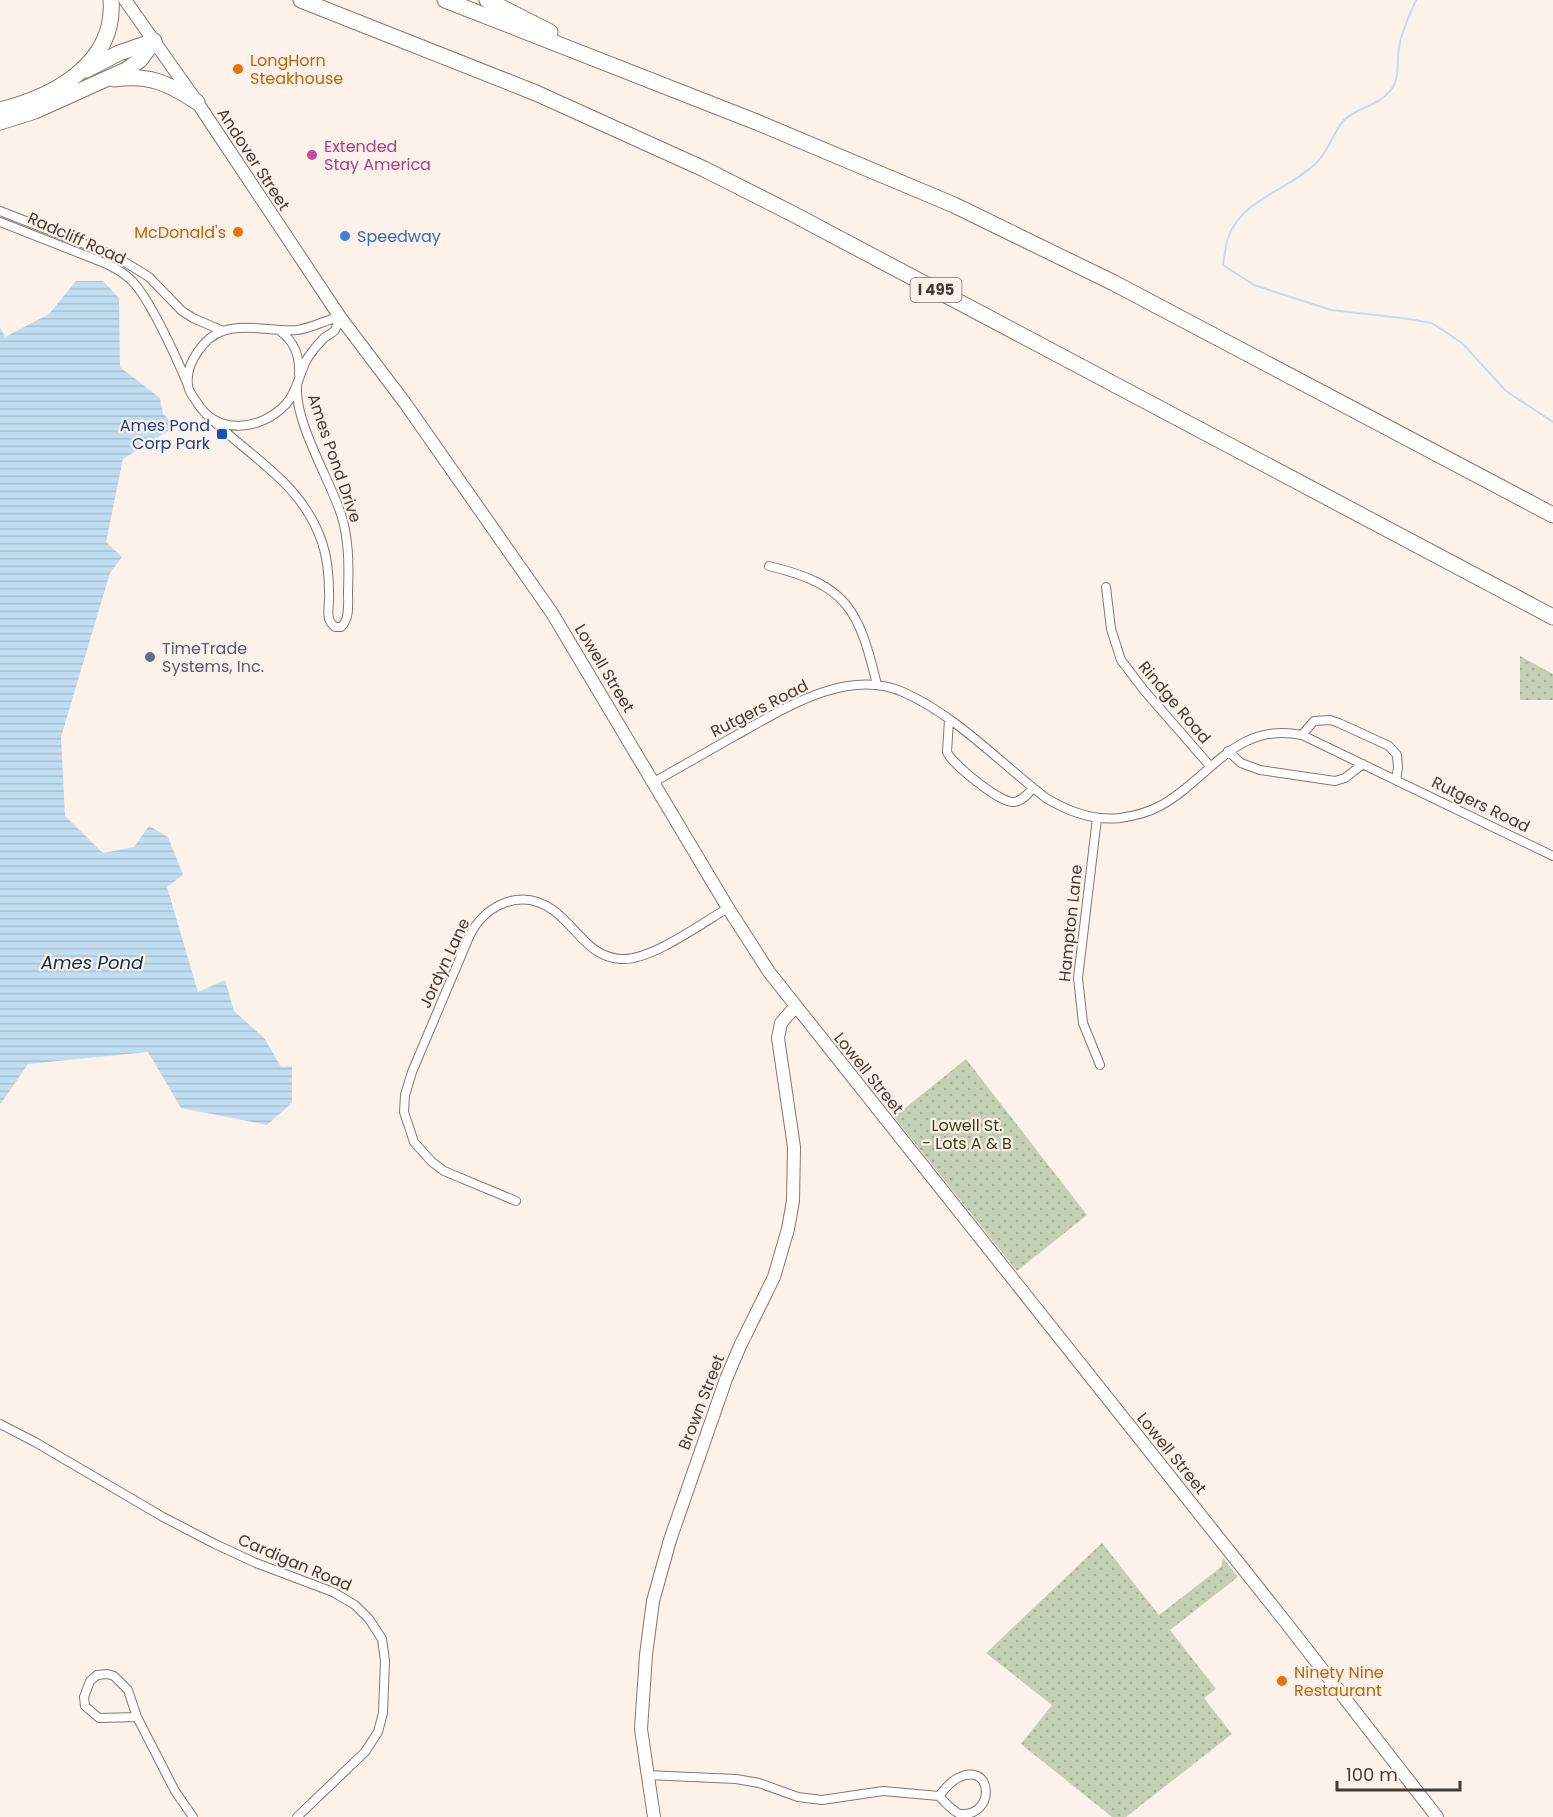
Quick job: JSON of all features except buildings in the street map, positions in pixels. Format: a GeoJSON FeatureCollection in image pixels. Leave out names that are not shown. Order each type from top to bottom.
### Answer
{"type":"FeatureCollection","features":[{"type":"Feature","properties":{"kind":"highway"},"geometry":{"type":"LineString","coordinates":[[80,73],[105,38],[111,19],[111,0]]}},
{"type":"Feature","properties":{"kind":"highway","name":"I 495"},"geometry":{"type":"LineString","coordinates":[[301,0],[536,93],[704,169],[1553,617]]}},
{"type":"Feature","properties":{"kind":"highway"},"geometry":{"type":"LineString","coordinates":[[445,0],[885,175],[1029,241],[1124,288],[1553,515]]}},
{"type":"Feature","properties":{"kind":"highway"},"geometry":{"type":"LineString","coordinates":[[487,0],[624,70]]}},
{"type":"Feature","properties":{"kind":"highway"},"geometry":{"type":"LineString","coordinates":[[0,110],[36,98],[119,53],[154,41]]}},
{"type":"Feature","properties":{"kind":"highway"},"geometry":{"type":"LineString","coordinates":[[0,122],[35,111],[105,81],[135,64],[154,41]]}},
{"type":"Feature","properties":{"kind":"highway"},"geometry":{"type":"LineString","coordinates":[[105,81],[134,77],[152,79],[180,91],[197,102]]}},
{"type":"Feature","properties":{"kind":"main road","name":"Andover Street"},"geometry":{"type":"LineString","coordinates":[[125,0],[197,102],[355,337]]}},
{"type":"Feature","properties":{"kind":"main road","name":"Lowell Street"},"geometry":{"type":"LineString","coordinates":[[355,337],[405,403],[538,591],[728,908],[756,953],[795,1007],[1272,1605],[1437,1817]]}},
{"type":"Feature","properties":{"kind":"main road","name":"Brown Street"},"geometry":{"type":"LineString","coordinates":[[654,1817],[641,1719],[650,1616],[657,1582],[706,1433],[740,1346],[774,1277],[788,1229],[793,1201],[794,1147],[778,1038],[781,1023],[795,1007]]}},
{"type":"Feature","properties":{"kind":"street","name":"Radcliff Road"},"geometry":{"type":"LineString","coordinates":[[0,211],[115,256],[149,277],[182,311],[224,331]]}},
{"type":"Feature","properties":{"kind":"street","name":"Radcliff Road"},"geometry":{"type":"LineString","coordinates":[[0,222],[102,262],[117,269],[130,279],[142,295],[188,385]]}},
{"type":"Feature","properties":{"kind":"street"},"geometry":{"type":"LineString","coordinates":[[188,385],[190,368],[198,350],[210,339],[224,331],[244,328],[279,331],[311,327],[328,319],[340,317]]}},
{"type":"Feature","properties":{"kind":"street","name":"Ames Pond Drive"},"geometry":{"type":"LineString","coordinates":[[188,385],[197,404],[229,436],[285,482],[308,511],[316,527],[327,562],[330,592],[329,619],[335,627],[341,627],[346,621],[348,602],[349,574],[345,529],[333,491],[303,421],[296,398],[299,378],[308,357],[324,338],[335,331],[340,317]]}},
{"type":"Feature","properties":{"kind":"street","name":"Ames Pond Drive"},"geometry":{"type":"LineString","coordinates":[[279,331],[288,337],[294,346],[299,363],[299,378]]}},
{"type":"Feature","properties":{"kind":"street","name":"Ames Pond Drive"},"geometry":{"type":"LineString","coordinates":[[207,414],[225,425],[248,426],[260,423],[279,411],[297,387]]}},
{"type":"Feature","properties":{"kind":"street"},"geometry":{"type":"LineString","coordinates":[[769,566],[811,579],[834,592],[846,603],[859,625],[877,685]]}},
{"type":"Feature","properties":{"kind":"street","name":"Rindge Road"},"geometry":{"type":"LineString","coordinates":[[1106,586],[1111,629],[1121,660],[1210,766]]}},
{"type":"Feature","properties":{"kind":"street","name":"Rutgers Road"},"geometry":{"type":"LineString","coordinates":[[654,782],[748,728],[813,696],[837,688],[877,685],[905,693],[949,720],[1033,788],[1066,810],[1097,818],[1112,819],[1154,809],[1176,795],[1228,752],[1248,740],[1269,733],[1284,733],[1302,735],[1553,856]]}},
{"type":"Feature","properties":{"kind":"street"},"geometry":{"type":"LineString","coordinates":[[1302,735],[1314,721],[1324,719],[1339,723],[1389,746],[1397,755],[1396,780]]}},
{"type":"Feature","properties":{"kind":"street"},"geometry":{"type":"LineString","coordinates":[[949,720],[947,752],[956,763],[1006,801],[1019,801],[1033,788]]}},
{"type":"Feature","properties":{"kind":"street"},"geometry":{"type":"LineString","coordinates":[[1228,752],[1241,763],[1260,770],[1335,781],[1345,778],[1363,764]]}},
{"type":"Feature","properties":{"kind":"street","name":"Hampton Lane"},"geometry":{"type":"LineString","coordinates":[[1097,818],[1078,978],[1083,1023],[1100,1065]]}},
{"type":"Feature","properties":{"kind":"street","name":"Jordyn Lane"},"geometry":{"type":"LineString","coordinates":[[516,1202],[444,1171],[432,1162],[414,1142],[404,1112],[405,1095],[412,1072],[475,924],[485,913],[504,903],[523,900],[535,902],[552,909],[598,953],[613,958],[627,959],[638,958],[658,949],[728,908]]}},
{"type":"Feature","properties":{"kind":"street","name":"Cardigan Road"},"geometry":{"type":"LineString","coordinates":[[0,1424],[6,1425],[98,1480],[205,1539],[256,1563],[333,1592],[355,1605],[369,1619],[381,1639],[385,1661],[383,1713],[378,1732],[365,1752],[297,1817]]}},
{"type":"Feature","properties":{"kind":"street"},"geometry":{"type":"LineString","coordinates":[[137,1717],[99,1718],[85,1706],[84,1697],[90,1681],[97,1676],[107,1674],[114,1676],[128,1690],[137,1717],[175,1791],[194,1817]]}},
{"type":"Feature","properties":{"kind":"street"},"geometry":{"type":"LineString","coordinates":[[647,1774],[736,1779],[759,1783],[798,1797],[822,1800],[883,1791],[939,1796],[955,1812],[967,1816],[983,1808],[987,1795],[986,1788],[977,1778],[964,1776],[952,1782],[939,1796]]}},
{"type":"Feature","properties":{"kind":"green space"},"geometry":{"type":"Polygon","coordinates":[[[1520,656],[1553,674],[1553,700],[1520,700],[1520,656]]]}},
{"type":"Feature","properties":{"kind":"green space","name":"Lowell St. - Lots A & B"},"geometry":{"type":"Polygon","coordinates":[[[966,1059],[1087,1215],[1017,1271],[894,1117],[966,1059]]]}},
{"type":"Feature","properties":{"kind":"green space"},"geometry":{"type":"Polygon","coordinates":[[[1102,1543],[1159,1615],[1221,1567],[1223,1558],[1238,1577],[1170,1630],[1216,1689],[1204,1698],[1232,1734],[1126,1817],[1112,1817],[1021,1744],[1052,1705],[986,1653],[1102,1543]]]}},
{"type":"Feature","properties":{"kind":"water","name":"Ames Pond"},"geometry":{"type":"Polygon","coordinates":[[[76,281],[103,281],[119,298],[120,367],[160,398],[163,414],[176,426],[123,459],[106,542],[122,557],[110,573],[61,737],[65,816],[103,853],[134,847],[149,826],[168,837],[183,875],[167,887],[198,992],[225,980],[234,1011],[265,1039],[281,1067],[292,1066],[292,1103],[267,1125],[181,1108],[148,1052],[28,1064],[0,1105],[0,327],[5,337],[49,314],[76,281]]]}},
{"type":"Feature","properties":{"kind":"waterway"},"geometry":{"type":"LineString","coordinates":[[1416,0],[1402,35],[1396,81],[1390,91],[1380,100],[1344,120],[1321,158],[1306,172],[1255,204],[1244,214],[1234,225],[1228,238],[1223,265],[1254,285],[1331,310],[1432,323],[1462,343],[1506,391],[1553,422]]}},
{"type":"Feature","properties":{"kind":"place","name":"LongHorn Steakhouse"},"geometry":{"type":"Point","coordinates":[238,69]}},
{"type":"Feature","properties":{"kind":"place","name":"Extended Stay America"},"geometry":{"type":"Point","coordinates":[312,155]}},
{"type":"Feature","properties":{"kind":"place","name":"McDonald's"},"geometry":{"type":"Point","coordinates":[238,232]}},
{"type":"Feature","properties":{"kind":"place","name":"Speedway"},"geometry":{"type":"Point","coordinates":[345,236]}},
{"type":"Feature","properties":{"kind":"place","name":"Ames Pond Corp Park"},"geometry":{"type":"Point","coordinates":[222,434]}},
{"type":"Feature","properties":{"kind":"place","name":"TimeTrade Systems, Inc."},"geometry":{"type":"Point","coordinates":[150,657]}},
{"type":"Feature","properties":{"kind":"place","name":"Ninety Nine Restaurant"},"geometry":{"type":"Point","coordinates":[1282,1681]}}]}
